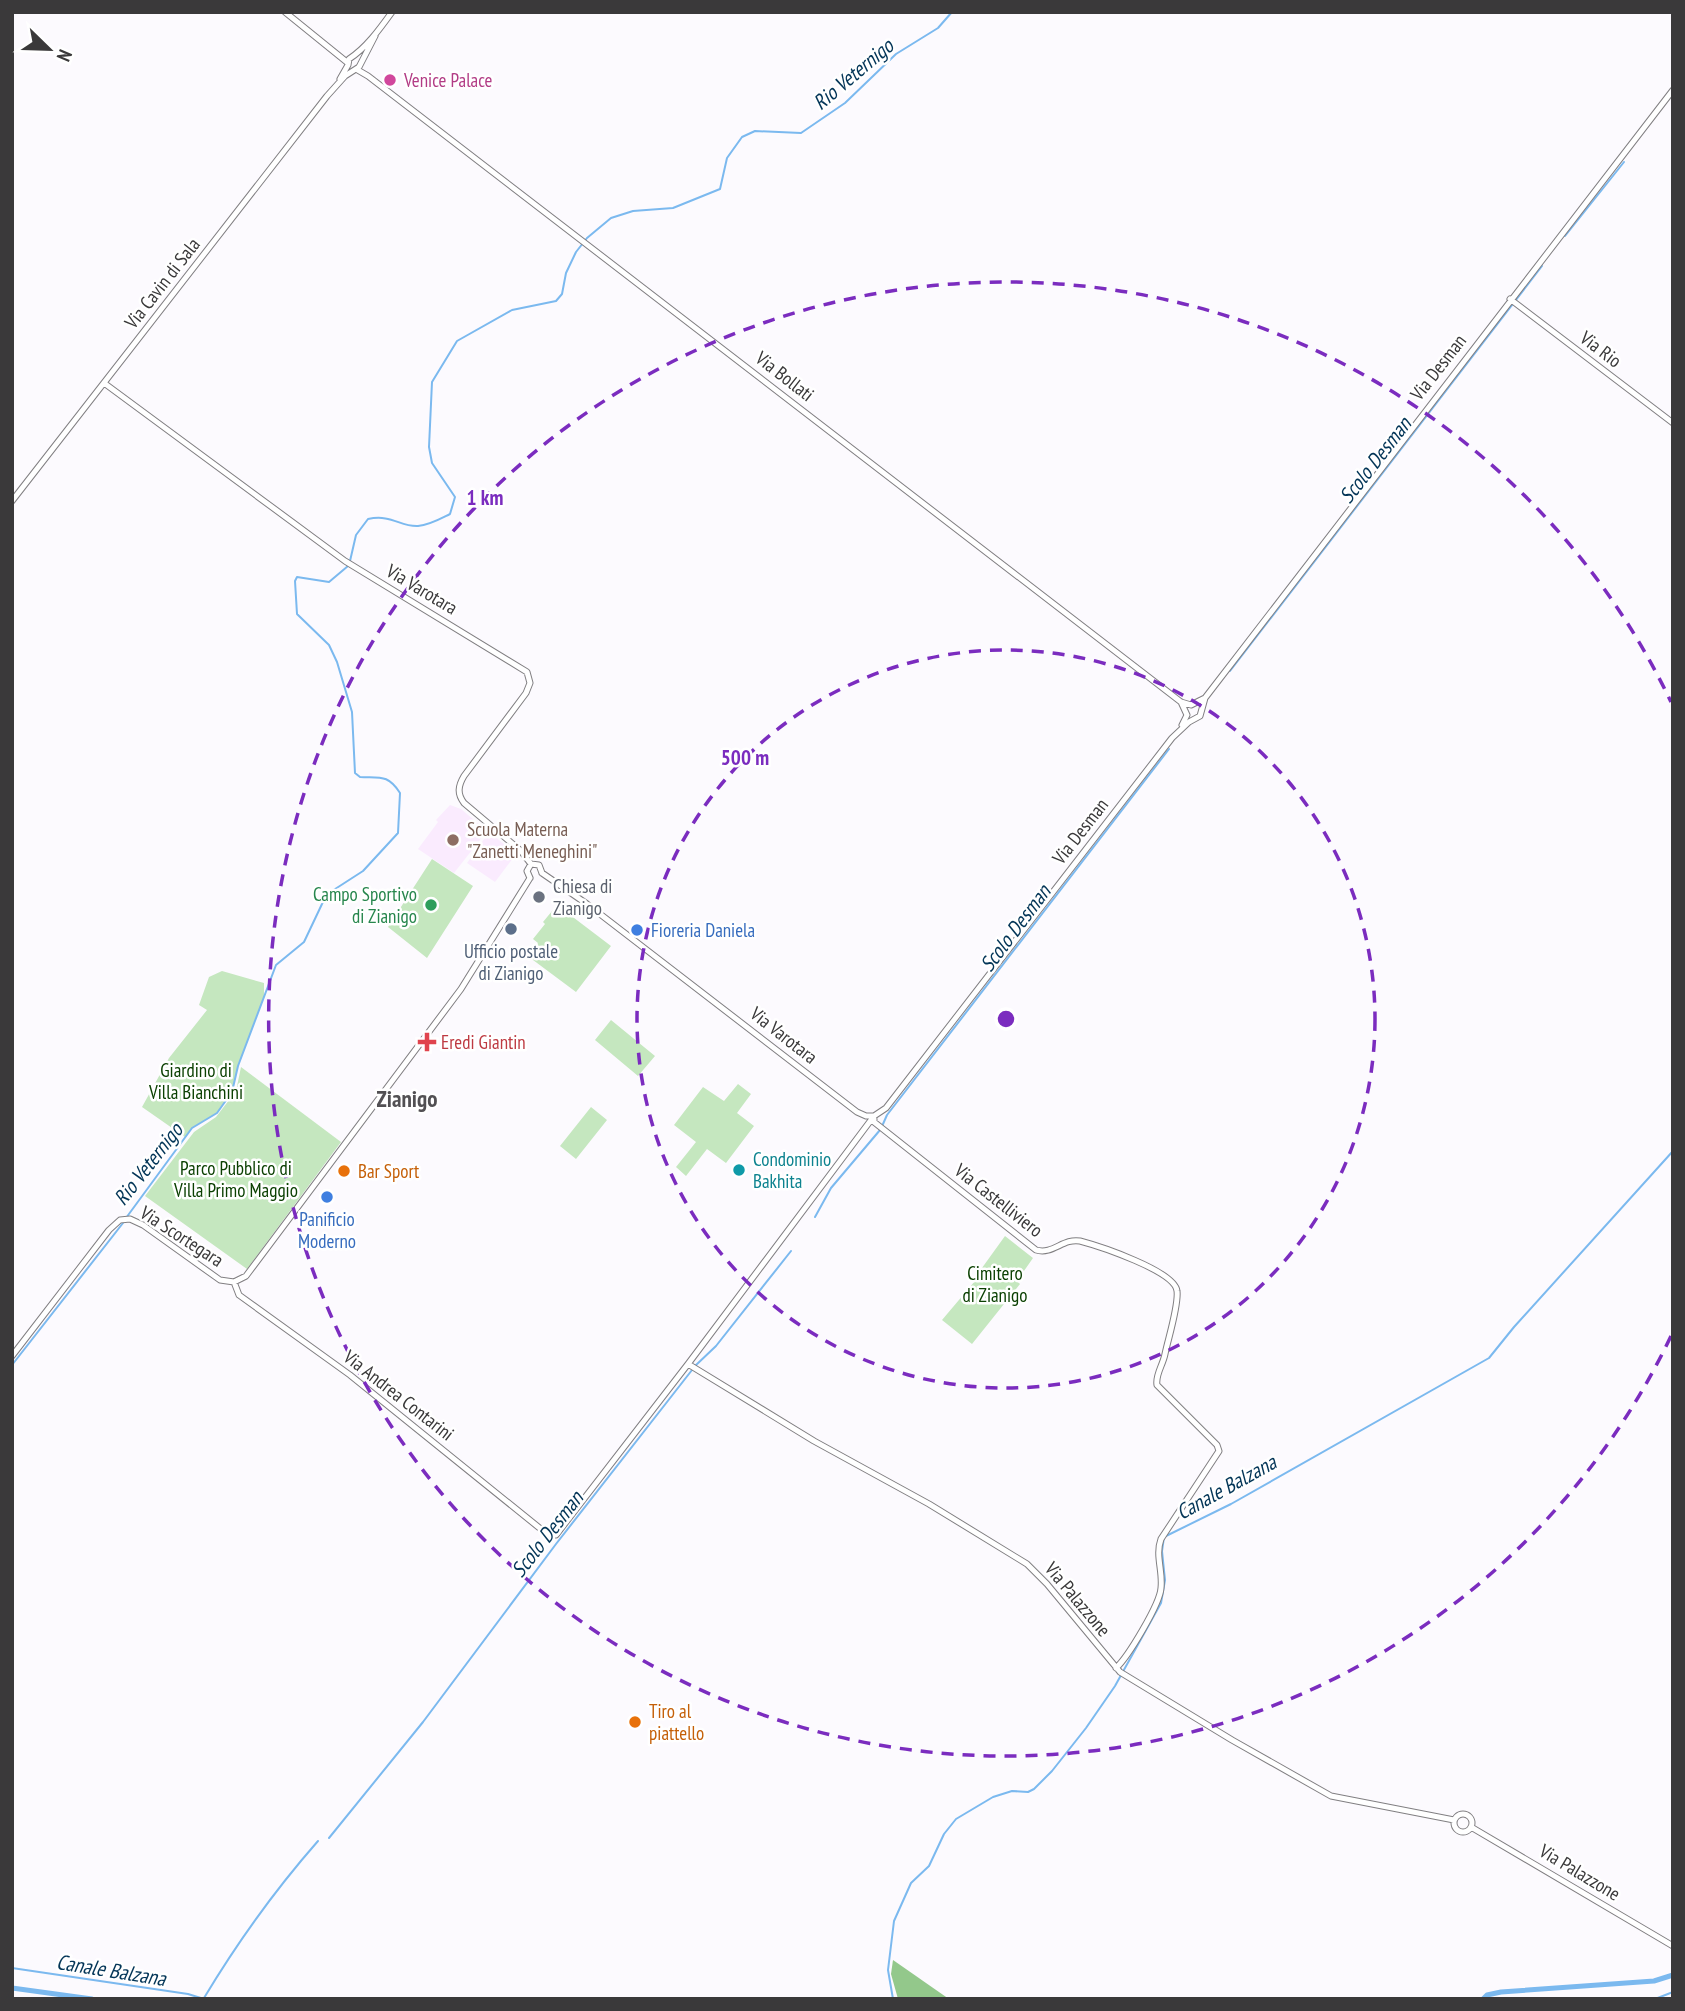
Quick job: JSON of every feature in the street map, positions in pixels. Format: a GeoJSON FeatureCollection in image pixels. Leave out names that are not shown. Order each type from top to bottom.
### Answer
{"type":"FeatureCollection","features":[{"type":"Feature","properties":{"kind":"street"},"geometry":{"type":"LineString","coordinates":[[285,12],[334,50],[357,59],[392,12]]}},
{"type":"Feature","properties":{"kind":"street","name":"Via Bollati"},"geometry":{"type":"LineString","coordinates":[[334,50],[348,64],[368,76],[585,241],[1181,702],[1193,705]]}},
{"type":"Feature","properties":{"kind":"street","name":"Via Bollati"},"geometry":{"type":"LineString","coordinates":[[357,59],[368,76]]}},
{"type":"Feature","properties":{"kind":"street","name":"Via Cavin di Sala"},"geometry":{"type":"LineString","coordinates":[[12,500],[337,84],[348,64],[357,59]]}},
{"type":"Feature","properties":{"kind":"street","name":"Via Cavin di Sala"},"geometry":{"type":"LineString","coordinates":[[337,84],[355,69],[357,59]]}},
{"type":"Feature","properties":{"kind":"street","name":"Via Desman"},"geometry":{"type":"LineString","coordinates":[[1181,728],[1200,716],[1205,698],[1672,92]]}},
{"type":"Feature","properties":{"kind":"street","name":"Via Rio"},"geometry":{"type":"LineString","coordinates":[[1513,301],[1673,424]]}},
{"type":"Feature","properties":{"kind":"street","name":"Via Varotara"},"geometry":{"type":"LineString","coordinates":[[104,383],[348,563],[527,672],[530,683],[526,693],[464,776],[459,793],[464,803],[521,851],[531,864]]}},
{"type":"Feature","properties":{"kind":"street","name":"Via Desman"},"geometry":{"type":"LineString","coordinates":[[547,1534],[554,1536],[560,1532],[690,1364],[874,1116],[886,1108],[1181,728],[1193,705],[1205,698]]}},
{"type":"Feature","properties":{"kind":"street","name":"Via Bollati"},"geometry":{"type":"LineString","coordinates":[[1181,702],[1187,714]]}},
{"type":"Feature","properties":{"kind":"street"},"geometry":{"type":"LineString","coordinates":[[1193,705],[1201,709]]}},
{"type":"Feature","properties":{"kind":"street"},"geometry":{"type":"LineString","coordinates":[[1187,714],[1193,720]]}},
{"type":"Feature","properties":{"kind":"street"},"geometry":{"type":"LineString","coordinates":[[531,864],[540,865],[542,873],[537,879],[530,878],[527,871],[531,864]]}},
{"type":"Feature","properties":{"kind":"street","name":"Via Varotara"},"geometry":{"type":"LineString","coordinates":[[542,873],[597,911],[857,1112],[874,1116]]}},
{"type":"Feature","properties":{"kind":"street","name":"Via Scortegara"},"geometry":{"type":"LineString","coordinates":[[12,1356],[117,1222],[126,1219],[143,1225],[220,1280],[234,1282],[246,1276],[461,989],[530,878]]}},
{"type":"Feature","properties":{"kind":"street","name":"Via Castelliviero"},"geometry":{"type":"LineString","coordinates":[[874,1116],[874,1122],[1036,1250],[1048,1251],[1070,1240],[1080,1241],[1152,1268],[1169,1277],[1177,1288],[1164,1359],[1156,1380],[1160,1389],[1217,1445],[1219,1451],[1161,1539],[1161,1591],[1158,1601],[1120,1672]]}},
{"type":"Feature","properties":{"kind":"street","name":"Via Andrea Contarini"},"geometry":{"type":"LineString","coordinates":[[234,1282],[239,1295],[350,1375],[547,1534]]}},
{"type":"Feature","properties":{"kind":"street","name":"Via Palazzone"},"geometry":{"type":"LineString","coordinates":[[690,1364],[814,1441],[929,1504],[1027,1564],[1047,1584],[1120,1672],[1320,1791],[1355,1803],[1454,1820]]}},
{"type":"Feature","properties":{"kind":"street","name":"Via Palazzone"},"geometry":{"type":"LineString","coordinates":[[1460,1814],[1466,1814],[1472,1819],[1471,1827],[1465,1832],[1459,1832],[1455,1828],[1454,1820],[1460,1814]]}},
{"type":"Feature","properties":{"kind":"street","name":"Via Palazzone"},"geometry":{"type":"LineString","coordinates":[[1471,1827],[1673,1945]]}},
{"type":"Feature","properties":{"kind":"shaded area","name":"Scuola Materna \"Zanetti Meneghini\""},"geometry":{"type":"Polygon","coordinates":[[[450,805],[461,809],[487,831],[454,873],[418,849],[438,822],[436,820],[450,805]]]}},
{"type":"Feature","properties":{"kind":"shaded area"},"geometry":{"type":"Polygon","coordinates":[[[489,832],[516,854],[495,882],[467,863],[489,832]]]}},
{"type":"Feature","properties":{"kind":"green space","name":"Campo Sportivo di Zianigo"},"geometry":{"type":"Polygon","coordinates":[[[432,859],[473,886],[427,958],[388,927],[432,859]]]}},
{"type":"Feature","properties":{"kind":"green space"},"geometry":{"type":"Polygon","coordinates":[[[557,905],[611,946],[576,992],[529,957],[538,943],[533,939],[557,905]]]}},
{"type":"Feature","properties":{"kind":"green space","name":"Giardino di Villa Bianchini"},"geometry":{"type":"Polygon","coordinates":[[[222,971],[264,983],[264,997],[238,1066],[232,1092],[217,1113],[192,1128],[185,1137],[142,1107],[169,1058],[207,1010],[199,1005],[209,977],[222,971]]]}},
{"type":"Feature","properties":{"kind":"green space"},"geometry":{"type":"Polygon","coordinates":[[[611,1020],[655,1056],[638,1076],[595,1040],[611,1020]]]}},
{"type":"Feature","properties":{"kind":"green space","name":"Parco Pubblico di Villa Primo Maggio"},"geometry":{"type":"Polygon","coordinates":[[[241,1067],[341,1142],[247,1269],[145,1196],[194,1132],[216,1117],[236,1091],[241,1067]]]}},
{"type":"Feature","properties":{"kind":"green space"},"geometry":{"type":"Polygon","coordinates":[[[738,1084],[751,1094],[737,1113],[754,1126],[726,1163],[707,1149],[686,1176],[676,1167],[696,1142],[674,1125],[703,1087],[724,1101],[738,1084]]]}},
{"type":"Feature","properties":{"kind":"green space"},"geometry":{"type":"Polygon","coordinates":[[[591,1107],[607,1120],[576,1159],[560,1146],[591,1107]]]}},
{"type":"Feature","properties":{"kind":"green space","name":"Cimitero di Zianigo"},"geometry":{"type":"Polygon","coordinates":[[[1005,1236],[1033,1258],[1017,1281],[1020,1284],[972,1344],[942,1320],[975,1281],[1005,1236]]]}},
{"type":"Feature","properties":{"kind":"green space"},"geometry":{"type":"Polygon","coordinates":[[[893,1960],[949,1999],[898,1999],[891,1974],[893,1960]]]}},
{"type":"Feature","properties":{"kind":"waterway","name":"Rio Veternigo"},"geometry":{"type":"LineString","coordinates":[[350,561],[356,535],[368,519],[383,518],[418,526],[450,514],[455,497],[432,463],[429,447],[432,382],[457,341],[512,310],[556,301],[562,294],[566,273],[576,252],[587,238],[611,218],[633,211],[673,208],[720,189],[727,158],[742,137],[755,131],[801,133],[845,103],[896,54],[938,28],[952,12]]}},
{"type":"Feature","properties":{"kind":"waterway","name":"Scolo Desman"},"geometry":{"type":"LineString","coordinates":[[1565,236],[1624,162]]}},
{"type":"Feature","properties":{"kind":"waterway","name":"Scolo Desman"},"geometry":{"type":"LineString","coordinates":[[1230,671],[1542,266]]}},
{"type":"Feature","properties":{"kind":"waterway","name":"Rio Veternigo"},"geometry":{"type":"LineString","coordinates":[[126,1218],[192,1128],[217,1113],[232,1092],[238,1066],[276,965],[304,942],[322,904],[332,891],[363,871],[398,833],[400,793],[387,780],[360,777],[355,773],[352,712],[337,662],[329,645],[297,614],[297,577],[329,582],[348,566]]}},
{"type":"Feature","properties":{"kind":"waterway","name":"Scolo Desman"},"geometry":{"type":"LineString","coordinates":[[883,1124],[887,1115],[1169,749]]}},
{"type":"Feature","properties":{"kind":"waterway","name":"Scolo Desman"},"geometry":{"type":"LineString","coordinates":[[815,1217],[831,1188],[880,1130]]}},
{"type":"Feature","properties":{"kind":"waterway","name":"Canale Balzana"},"geometry":{"type":"LineString","coordinates":[[893,1999],[888,1970],[894,1921],[911,1883],[929,1866],[944,1834],[956,1819],[993,1797],[1012,1791],[1028,1792],[1034,1789],[1086,1728],[1115,1686],[1161,1603],[1165,1580],[1162,1551],[1164,1537],[1231,1504],[1489,1358],[1673,1151]]}},
{"type":"Feature","properties":{"kind":"waterway","name":"Rio Veternigo"},"geometry":{"type":"LineString","coordinates":[[12,1365],[123,1223]]}},
{"type":"Feature","properties":{"kind":"waterway","name":"Scolo Desman"},"geometry":{"type":"LineString","coordinates":[[695,1366],[716,1346],[791,1251]]}},
{"type":"Feature","properties":{"kind":"waterway","name":"Scolo Desman"},"geometry":{"type":"LineString","coordinates":[[329,1838],[423,1722],[556,1544],[692,1370]]}},
{"type":"Feature","properties":{"kind":"waterway","name":"Scolo Desman"},"geometry":{"type":"LineString","coordinates":[[204,1998],[257,1917],[318,1841]]}},
{"type":"Feature","properties":{"kind":"waterway","name":"Canale Balzana"},"geometry":{"type":"LineString","coordinates":[[12,1968],[188,1994],[204,1999]]}},
{"type":"Feature","properties":{"kind":"waterway"},"geometry":{"type":"LineString","coordinates":[[1483,1999],[1487,1995],[1501,1992],[1654,1981],[1673,1975]]}},
{"type":"Feature","properties":{"kind":"waterway"},"geometry":{"type":"LineString","coordinates":[[12,1988],[92,1999]]}},
{"type":"Feature","properties":{"kind":"waterway"},"geometry":{"type":"LineString","coordinates":[[1655,1999],[1673,1992]]}},
{"type":"Feature","properties":{"kind":"place","name":"Venice Palace"},"geometry":{"type":"Point","coordinates":[390,80]}},
{"type":"Feature","properties":{"kind":"place","name":"Scuola Materna \"Zanetti Meneghini\""},"geometry":{"type":"Point","coordinates":[453,840]}},
{"type":"Feature","properties":{"kind":"place","name":"Chiesa di Zianigo"},"geometry":{"type":"Point","coordinates":[539,897]}},
{"type":"Feature","properties":{"kind":"place","name":"Campo Sportivo di Zianigo"},"geometry":{"type":"Point","coordinates":[431,905]}},
{"type":"Feature","properties":{"kind":"place","name":"Ufficio postale di Zianigo"},"geometry":{"type":"Point","coordinates":[511,929]}},
{"type":"Feature","properties":{"kind":"place","name":"Fioreria Daniela"},"geometry":{"type":"Point","coordinates":[637,930]}},
{"type":"Feature","properties":{"kind":"place","name":"Eredi Giantin"},"geometry":{"type":"Point","coordinates":[427,1042]}},
{"type":"Feature","properties":{"kind":"place","name":"Condominio Bakhita"},"geometry":{"type":"Point","coordinates":[739,1170]}},
{"type":"Feature","properties":{"kind":"place","name":"Bar Sport"},"geometry":{"type":"Point","coordinates":[344,1171]}},
{"type":"Feature","properties":{"kind":"place","name":"Panificio Moderno"},"geometry":{"type":"Point","coordinates":[327,1197]}},
{"type":"Feature","properties":{"kind":"place","name":"Tiro al piattello"},"geometry":{"type":"Point","coordinates":[635,1722]}},
{"type":"Feature","properties":{"kind":"district","name":"Zianigo"},"geometry":{"type":"Point","coordinates":[407,1098]}}]}
